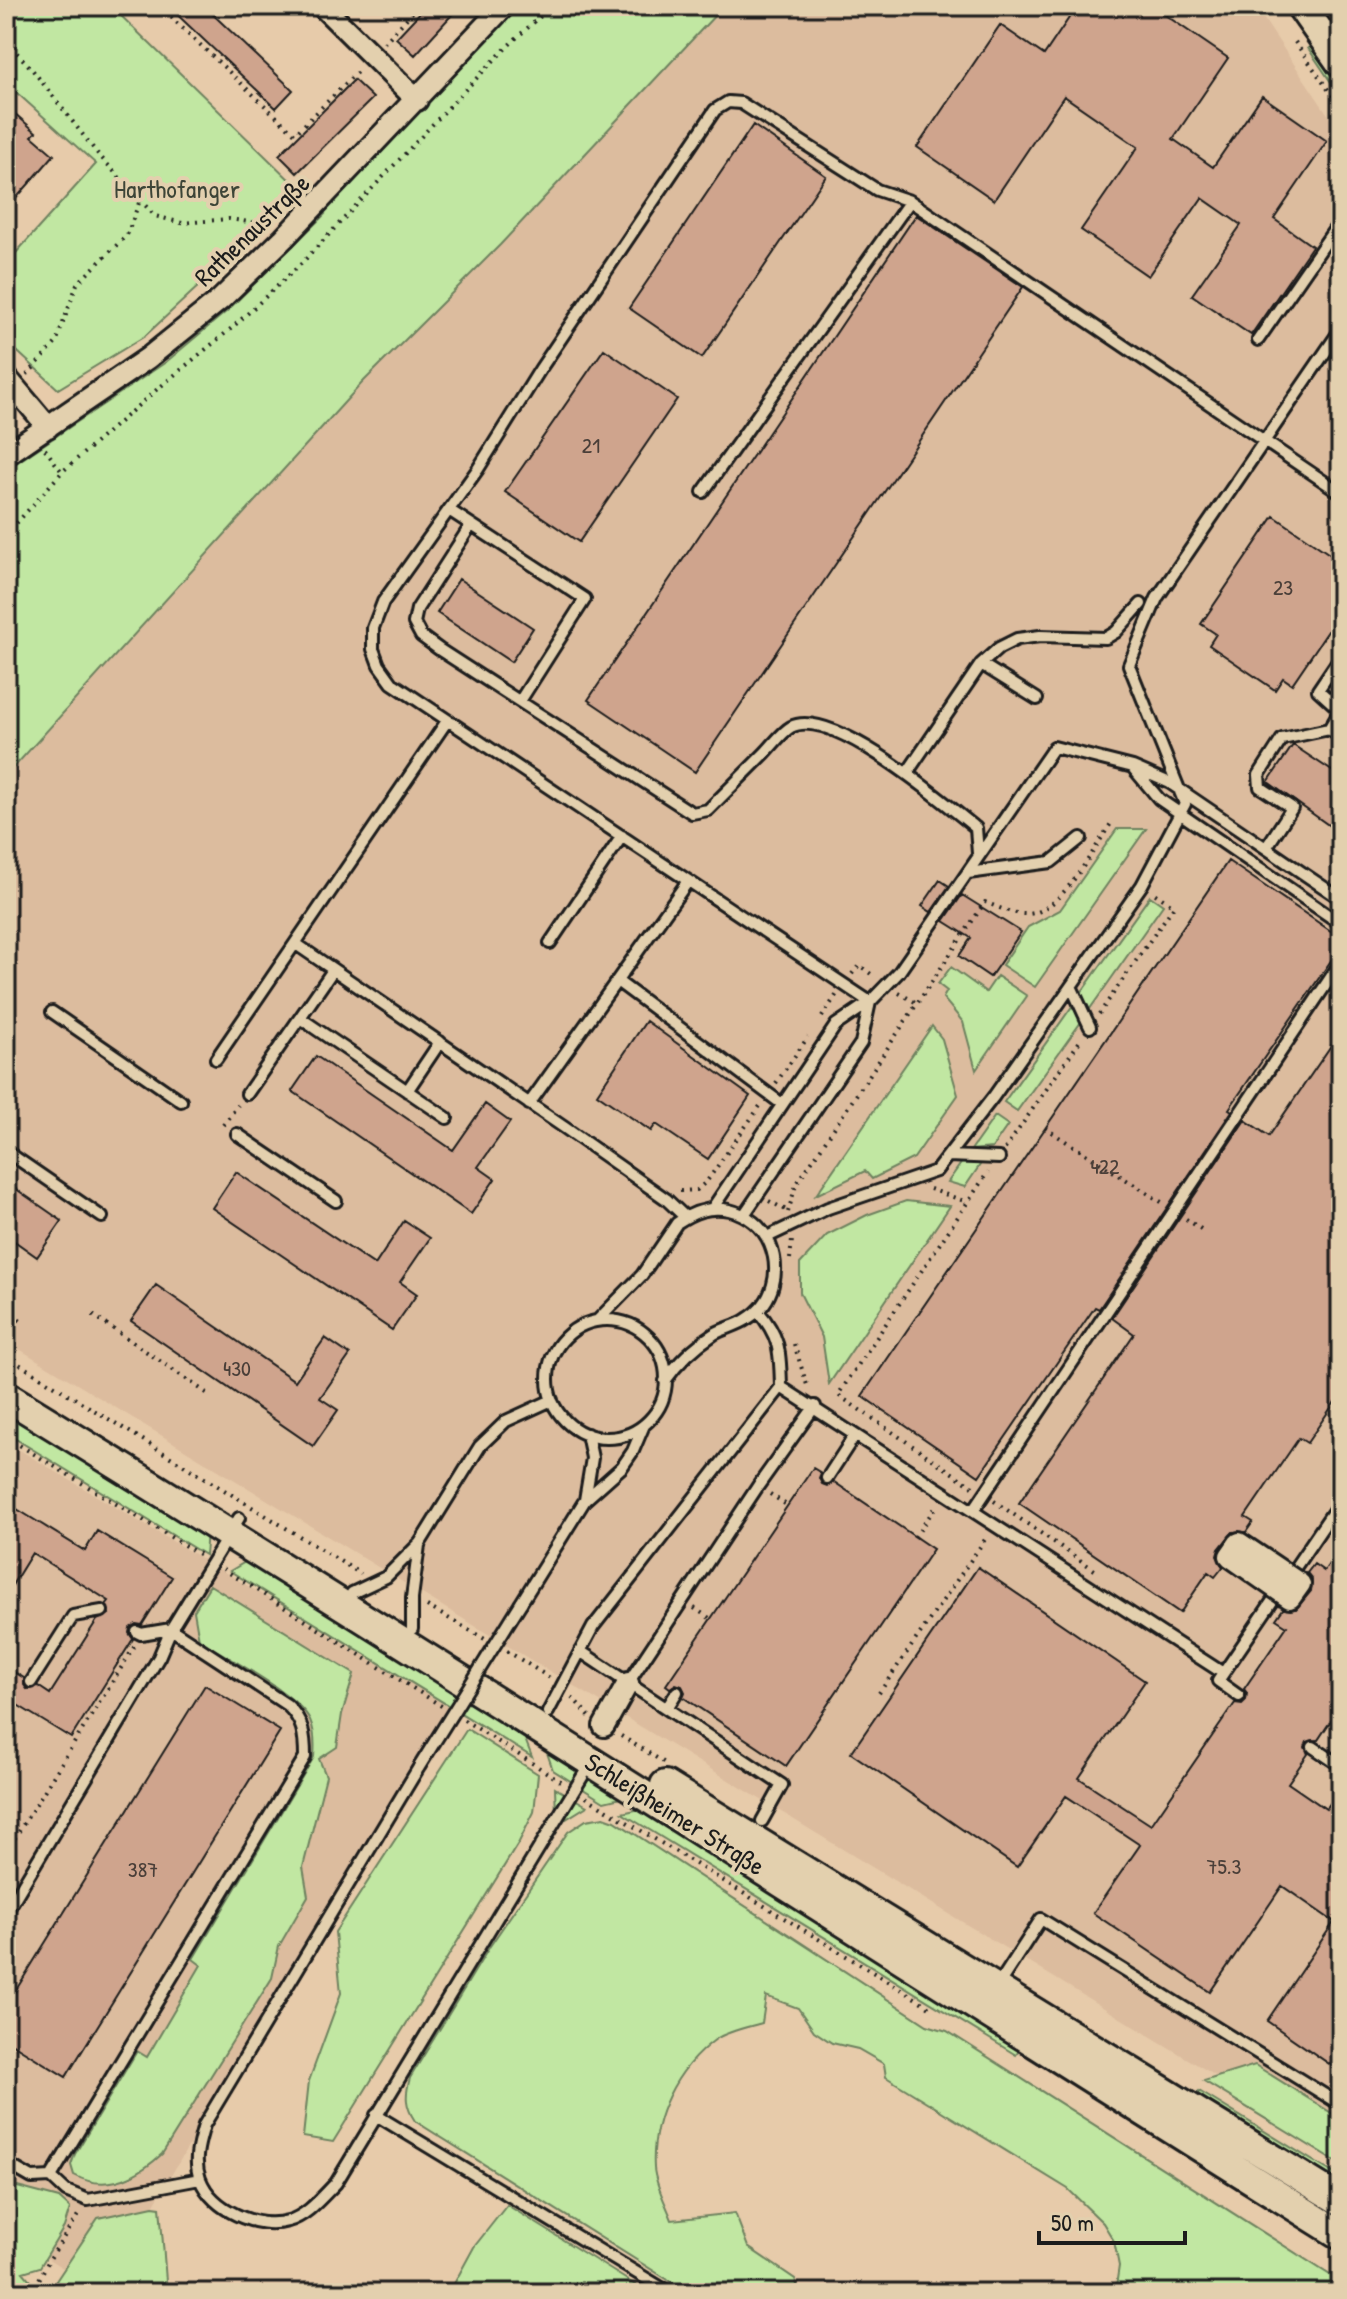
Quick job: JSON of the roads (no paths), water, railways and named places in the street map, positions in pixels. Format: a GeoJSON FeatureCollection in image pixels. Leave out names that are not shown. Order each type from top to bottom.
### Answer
{"type":"FeatureCollection","features":[{"type":"Feature","properties":{"kind":"main road"},"geometry":{"type":"LineString","coordinates":[[1302,6],[1341,63]]}},
{"type":"Feature","properties":{"kind":"main road","name":"Schleißheimer Straße"},"geometry":{"type":"LineString","coordinates":[[6,1374],[592,1762],[1341,2235]]}},
{"type":"Feature","properties":{"kind":"main road","name":"Schleißheimer Straße"},"geometry":{"type":"LineString","coordinates":[[6,1396],[412,1629],[1341,2201]]}},
{"type":"Feature","properties":{"kind":"street"},"geometry":{"type":"LineString","coordinates":[[322,6],[417,100]]}},
{"type":"Feature","properties":{"kind":"street","name":"Rathenaustraße"},"geometry":{"type":"LineString","coordinates":[[6,455],[177,338],[220,300],[284,238],[504,6]]}},
{"type":"Feature","properties":{"kind":"street"},"geometry":{"type":"LineString","coordinates":[[11,382],[42,432]]}},
{"type":"Feature","properties":{"kind":"street"},"geometry":{"type":"LineString","coordinates":[[604,1726],[628,1683]]}},
{"type":"Feature","properties":{"kind":"lane"},"geometry":{"type":"LineString","coordinates":[[870,1002],[392,683],[379,665],[373,649],[373,628],[383,602],[449,510],[570,323],[715,110],[728,102],[741,103],[877,190],[910,201],[1341,493]]}},
{"type":"Feature","properties":{"kind":"lane"},"geometry":{"type":"LineString","coordinates":[[703,492],[910,201]]}},
{"type":"Feature","properties":{"kind":"lane"},"geometry":{"type":"LineString","coordinates":[[1258,340],[1341,220]]}},
{"type":"Feature","properties":{"kind":"lane"},"geometry":{"type":"LineString","coordinates":[[767,1237],[828,1208],[936,1171],[1142,885],[1185,804],[1129,665],[1157,598],[1341,329]]}},
{"type":"Feature","properties":{"kind":"lane"},"geometry":{"type":"LineString","coordinates":[[449,510],[585,599],[520,701]]}},
{"type":"Feature","properties":{"kind":"lane"},"geometry":{"type":"LineString","coordinates":[[471,525],[417,609],[414,623],[421,636],[440,650],[692,813],[708,810],[790,727],[815,723],[859,743],[907,773],[976,828],[978,853]]}},
{"type":"Feature","properties":{"kind":"lane"},"geometry":{"type":"LineString","coordinates":[[907,773],[981,664],[999,648],[1017,639],[1040,636],[1106,638],[1128,621],[1141,604]]}},
{"type":"Feature","properties":{"kind":"lane"},"geometry":{"type":"LineString","coordinates":[[1329,729],[1341,710],[1318,690],[1341,656]]}},
{"type":"Feature","properties":{"kind":"lane"},"geometry":{"type":"LineString","coordinates":[[981,664],[1037,699]]}},
{"type":"Feature","properties":{"kind":"lane"},"geometry":{"type":"LineString","coordinates":[[216,1059],[447,721]]}},
{"type":"Feature","properties":{"kind":"lane"},"geometry":{"type":"LineString","coordinates":[[1266,848],[1292,808],[1260,787],[1259,775],[1282,739],[1329,729],[1341,737]]}},
{"type":"Feature","properties":{"kind":"lane"},"geometry":{"type":"LineString","coordinates":[[712,1209],[836,1025],[870,1002],[893,979],[1054,747],[1133,767],[1170,783],[1341,899]]}},
{"type":"Feature","properties":{"kind":"lane"},"geometry":{"type":"LineString","coordinates":[[1133,767],[1159,799],[1341,924]]}},
{"type":"Feature","properties":{"kind":"lane"},"geometry":{"type":"LineString","coordinates":[[550,943],[622,836]]}},
{"type":"Feature","properties":{"kind":"lane"},"geometry":{"type":"LineString","coordinates":[[968,873],[1051,862],[1081,838]]}},
{"type":"Feature","properties":{"kind":"lane"},"geometry":{"type":"LineString","coordinates":[[529,1104],[688,881]]}},
{"type":"Feature","properties":{"kind":"lane"},"geometry":{"type":"LineString","coordinates":[[296,944],[666,1199],[685,1217]]}},
{"type":"Feature","properties":{"kind":"lane"},"geometry":{"type":"LineString","coordinates":[[973,1511],[1341,962]]}},
{"type":"Feature","properties":{"kind":"lane"},"geometry":{"type":"LineString","coordinates":[[247,1094],[333,970]]}},
{"type":"Feature","properties":{"kind":"lane"},"geometry":{"type":"LineString","coordinates":[[617,981],[782,1104]]}},
{"type":"Feature","properties":{"kind":"lane"},"geometry":{"type":"LineString","coordinates":[[1071,986],[1090,1027]]}},
{"type":"Feature","properties":{"kind":"lane"},"geometry":{"type":"LineString","coordinates":[[744,1215],[861,1043],[870,1002]]}},
{"type":"Feature","properties":{"kind":"lane"},"geometry":{"type":"LineString","coordinates":[[52,1012],[181,1101]]}},
{"type":"Feature","properties":{"kind":"lane"},"geometry":{"type":"LineString","coordinates":[[300,1018],[447,1118]]}},
{"type":"Feature","properties":{"kind":"lane"},"geometry":{"type":"LineString","coordinates":[[407,1091],[440,1042]]}},
{"type":"Feature","properties":{"kind":"lane"},"geometry":{"type":"LineString","coordinates":[[237,1134],[336,1201]]}},
{"type":"Feature","properties":{"kind":"lane"},"geometry":{"type":"LineString","coordinates":[[6,1151],[102,1217]]}},
{"type":"Feature","properties":{"kind":"lane"},"geometry":{"type":"LineString","coordinates":[[948,1156],[999,1158]]}},
{"type":"Feature","properties":{"kind":"lane"},"geometry":{"type":"LineString","coordinates":[[646,1423],[618,1436],[602,1437],[587,1434],[564,1419],[552,1400],[548,1377],[553,1354],[571,1332],[597,1321],[629,1290],[677,1223],[685,1217],[712,1209],[726,1209],[744,1215],[756,1223],[767,1237],[774,1255],[775,1279],[771,1291],[758,1311],[700,1344],[665,1381]]}},
{"type":"Feature","properties":{"kind":"lane"},"geometry":{"type":"LineString","coordinates":[[548,1712],[593,1627],[781,1387],[779,1344],[770,1325],[758,1311]]}},
{"type":"Feature","properties":{"kind":"lane"},"geometry":{"type":"LineString","coordinates":[[592,1762],[336,2183],[316,2205],[289,2221],[266,2224],[239,2216],[215,2200],[200,2179],[196,2153],[204,2125],[419,1767],[585,1500],[622,1467],[661,1402],[665,1381],[661,1356],[646,1335],[626,1323],[597,1321]]}},
{"type":"Feature","properties":{"kind":"lane"},"geometry":{"type":"LineString","coordinates":[[781,1387],[815,1406],[1223,1673]]}},
{"type":"Feature","properties":{"kind":"lane"},"geometry":{"type":"LineString","coordinates":[[352,1593],[386,1577],[420,1543],[480,1446],[506,1421],[552,1400]]}},
{"type":"Feature","properties":{"kind":"lane"},"geometry":{"type":"LineString","coordinates":[[628,1683],[758,1486],[815,1406]]}},
{"type":"Feature","properties":{"kind":"lane"},"geometry":{"type":"LineString","coordinates":[[585,1500],[592,1458],[587,1434]]}},
{"type":"Feature","properties":{"kind":"lane"},"geometry":{"type":"LineString","coordinates":[[827,1478],[855,1435]]}},
{"type":"Feature","properties":{"kind":"lane"},"geometry":{"type":"LineString","coordinates":[[1239,1696],[1218,1681],[1341,1500]]}},
{"type":"Feature","properties":{"kind":"lane"},"geometry":{"type":"LineString","coordinates":[[6,1913],[234,1526]]}},
{"type":"Feature","properties":{"kind":"lane"},"geometry":{"type":"LineString","coordinates":[[412,1629],[413,1582],[420,1543]]}},
{"type":"Feature","properties":{"kind":"lane"},"geometry":{"type":"LineString","coordinates":[[31,1682],[73,1616],[102,1611]]}},
{"type":"Feature","properties":{"kind":"lane"},"geometry":{"type":"LineString","coordinates":[[51,2177],[305,1757],[300,1717],[287,1705],[171,1629],[139,1633]]}},
{"type":"Feature","properties":{"kind":"lane"},"geometry":{"type":"LineString","coordinates":[[580,1651],[782,1785],[762,1821]]}},
{"type":"Feature","properties":{"kind":"lane"},"geometry":{"type":"LineString","coordinates":[[667,1708],[677,1692]]}},
{"type":"Feature","properties":{"kind":"lane"},"geometry":{"type":"LineString","coordinates":[[1313,1747],[1341,1766]]}},
{"type":"Feature","properties":{"kind":"lane"},"geometry":{"type":"LineString","coordinates":[[996,1989],[1041,1919],[1341,2105]]}},
{"type":"Feature","properties":{"kind":"lane"},"geometry":{"type":"LineString","coordinates":[[376,2115],[670,2293]]}},
{"type":"Feature","properties":{"kind":"lane"},"geometry":{"type":"LineString","coordinates":[[6,2163],[32,2178],[51,2177],[66,2191],[88,2200],[200,2179]]}},
{"type":"Feature","properties":{"kind":"park label","name":"Harthofanger"},"geometry":{"type":"Point","coordinates":[177,189]}}]}
